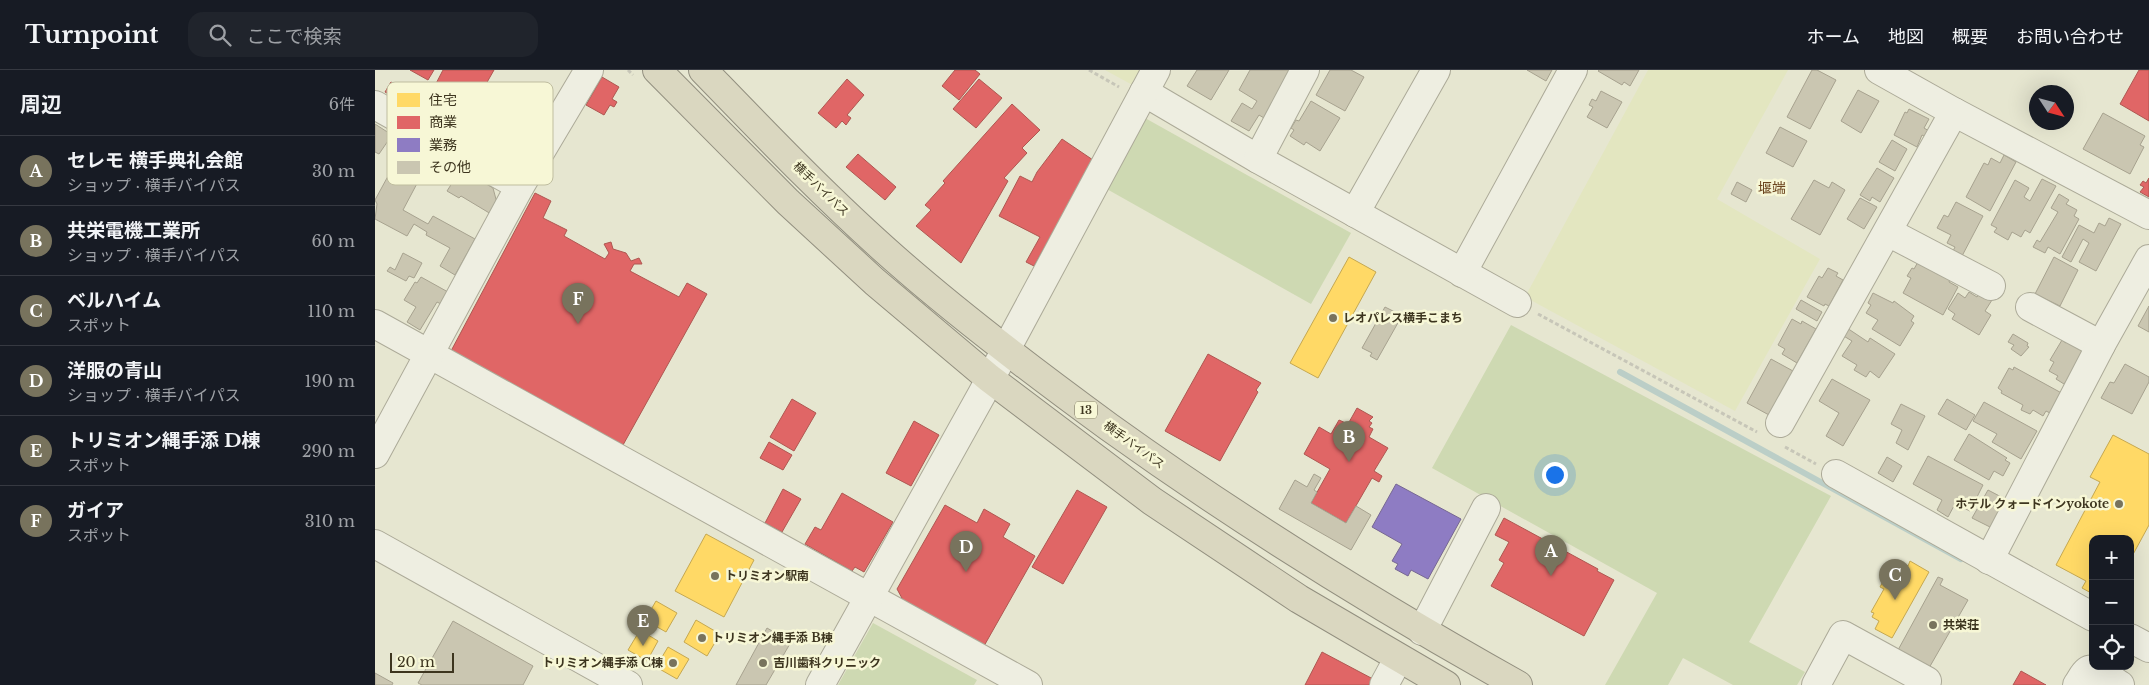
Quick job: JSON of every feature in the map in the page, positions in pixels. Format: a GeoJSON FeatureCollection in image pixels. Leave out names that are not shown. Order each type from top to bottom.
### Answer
{"type":"FeatureCollection","features":[{"type":"Feature","properties":{"kind":"highway"},"geometry":{"type":"LineString","coordinates":[[657,70],[788,202],[875,282],[989,378],[1152,501],[1299,599],[1446,685]]}},
{"type":"Feature","properties":{"kind":"highway","name":"横手バイパス"},"geometry":{"type":"LineString","coordinates":[[703,70],[771,140],[894,258],[1004,349],[1170,471],[1319,569],[1422,631],[1518,685]]}},
{"type":"Feature","properties":{"kind":"street"},"geometry":{"type":"LineString","coordinates":[[553,131],[589,70]]}},
{"type":"Feature","properties":{"kind":"street"},"geometry":{"type":"LineString","coordinates":[[1258,159],[1305,70]]}},
{"type":"Feature","properties":{"kind":"street"},"geometry":{"type":"LineString","coordinates":[[1355,213],[1436,70]]}},
{"type":"Feature","properties":{"kind":"street"},"geometry":{"type":"LineString","coordinates":[[1462,273],[1573,70]]}},
{"type":"Feature","properties":{"kind":"street"},"geometry":{"type":"LineString","coordinates":[[1879,70],[1954,112],[2149,215]]}},
{"type":"Feature","properties":{"kind":"street"},"geometry":{"type":"LineString","coordinates":[[820,685],[1147,87],[1258,159],[1517,304]]}},
{"type":"Feature","properties":{"kind":"street"},"geometry":{"type":"LineString","coordinates":[[375,105],[387,112]]}},
{"type":"Feature","properties":{"kind":"street"},"geometry":{"type":"LineString","coordinates":[[1774,434],[1954,112]]}},
{"type":"Feature","properties":{"kind":"street"},"geometry":{"type":"LineString","coordinates":[[375,454],[520,186]]}},
{"type":"Feature","properties":{"kind":"street"},"geometry":{"type":"LineString","coordinates":[[1888,232],[1991,286]]}},
{"type":"Feature","properties":{"kind":"street"},"geometry":{"type":"LineString","coordinates":[[1989,560],[2101,345],[2149,259]]}},
{"type":"Feature","properties":{"kind":"street"},"geometry":{"type":"LineString","coordinates":[[2030,306],[2101,345]]}},
{"type":"Feature","properties":{"kind":"street"},"geometry":{"type":"LineString","coordinates":[[375,324],[1028,685]]}},
{"type":"Feature","properties":{"kind":"street"},"geometry":{"type":"LineString","coordinates":[[1836,474],[2089,615]]}},
{"type":"Feature","properties":{"kind":"street"},"geometry":{"type":"LineString","coordinates":[[1422,631],[1486,508]]}},
{"type":"Feature","properties":{"kind":"street"},"geometry":{"type":"LineString","coordinates":[[375,544],[628,685]]}},
{"type":"Feature","properties":{"kind":"street"},"geometry":{"type":"LineString","coordinates":[[1816,685],[1843,635],[1927,681]]}},
{"type":"Feature","properties":{"kind":"street"},"geometry":{"type":"LineString","coordinates":[[2134,640],[2149,648]]}},
{"type":"Feature","properties":{"kind":"street"},"geometry":{"type":"LineString","coordinates":[[1384,685],[1398,658]]}},
{"type":"Feature","properties":{"kind":"street"},"geometry":{"type":"LineString","coordinates":[[2077,685],[2087,671],[2091,670],[2096,670],[2120,685]]}},
{"type":"Feature","properties":{"kind":"path"},"geometry":{"type":"LineString","coordinates":[[1089,70],[1147,87]]}},
{"type":"Feature","properties":{"kind":"path"},"geometry":{"type":"LineString","coordinates":[[1517,304],[1774,434],[1836,474]]}},
{"type":"Feature","properties":{"kind":"green space"},"geometry":{"type":"Polygon","coordinates":[[[1105,70],[1148,70],[1138,88],[1105,70]]]}},
{"type":"Feature","properties":{"kind":"green space"},"geometry":{"type":"Polygon","coordinates":[[[1648,70],[1788,70],[1717,199],[1820,259],[1735,411],[1525,297],[1648,70]]]}},
{"type":"Feature","properties":{"kind":"green space"},"geometry":{"type":"Polygon","coordinates":[[[1145,118],[1351,233],[1311,304],[1105,188],[1145,118]]]}},
{"type":"Feature","properties":{"kind":"green space"},"geometry":{"type":"Polygon","coordinates":[[[1511,325],[1831,496],[1749,642],[1805,672],[1797,685],[1733,685],[1683,658],[1668,685],[1605,685],[1657,593],[1432,468],[1511,325]]]}},
{"type":"Feature","properties":{"kind":"green space"},"geometry":{"type":"Polygon","coordinates":[[[873,623],[977,680],[974,685],[838,685],[873,623]]]}},
{"type":"Feature","properties":{"kind":"building: 住宅","name":"レオパレス横手こまち"},"geometry":{"type":"Polygon","coordinates":[[[1349,257],[1376,272],[1318,378],[1290,363],[1349,257]]]}},
{"type":"Feature","properties":{"kind":"building: 住宅","name":"ホテル クォードインyokote"},"geometry":{"type":"Polygon","coordinates":[[[2113,435],[2149,454],[2149,525],[2134,553],[2134,535],[2089,535],[2089,592],[2082,588],[2086,581],[2056,565],[2100,482],[2090,477],[2113,435]]]}},
{"type":"Feature","properties":{"kind":"building: 住宅","name":"トリミオン駅南"},"geometry":{"type":"Polygon","coordinates":[[[706,534],[754,560],[724,617],[675,591],[706,534]]]}},
{"type":"Feature","properties":{"kind":"building: 住宅"},"geometry":{"type":"Polygon","coordinates":[[[1899,561],[1908,566],[1910,561],[1929,572],[1892,638],[1875,629],[1879,621],[1872,617],[1874,613],[1871,612],[1884,589],[1880,587],[1893,563],[1897,565],[1899,561]]]}},
{"type":"Feature","properties":{"kind":"building: 住宅"},"geometry":{"type":"Polygon","coordinates":[[[656,601],[677,613],[666,632],[645,620],[656,601]]]}},
{"type":"Feature","properties":{"kind":"building: 住宅","name":"トリミオン縄手添 B棟"},"geometry":{"type":"Polygon","coordinates":[[[696,620],[720,634],[707,656],[684,642],[696,620]]]}},
{"type":"Feature","properties":{"kind":"building: 住宅"},"geometry":{"type":"Polygon","coordinates":[[[640,630],[658,641],[647,661],[628,650],[640,630]]]}},
{"type":"Feature","properties":{"kind":"building: 住宅","name":"トリミオン縄手添 C棟"},"geometry":{"type":"Polygon","coordinates":[[[668,647],[689,659],[677,679],[656,667],[668,647]]]}},
{"type":"Feature","properties":{"kind":"building: 商業"},"geometry":{"type":"Polygon","coordinates":[[[410,70],[434,70],[428,80],[410,70]]]}},
{"type":"Feature","properties":{"kind":"building: 商業"},"geometry":{"type":"Polygon","coordinates":[[[443,70],[494,70],[487,82],[437,82],[443,70]]]}},
{"type":"Feature","properties":{"kind":"building: 商業"},"geometry":{"type":"Polygon","coordinates":[[[955,70],[975,70],[980,74],[959,100],[942,86],[955,70]]]}},
{"type":"Feature","properties":{"kind":"building: 商業"},"geometry":{"type":"Polygon","coordinates":[[[2139,70],[2149,70],[2149,121],[2120,104],[2139,70]]]}},
{"type":"Feature","properties":{"kind":"building: 商業"},"geometry":{"type":"Polygon","coordinates":[[[602,77],[619,87],[612,99],[617,102],[614,107],[610,105],[604,115],[586,105],[602,77]]]}},
{"type":"Feature","properties":{"kind":"building: 商業"},"geometry":{"type":"Polygon","coordinates":[[[847,79],[864,95],[847,115],[851,118],[846,125],[842,121],[836,128],[818,113],[847,79]]]}},
{"type":"Feature","properties":{"kind":"building: 商業"},"geometry":{"type":"Polygon","coordinates":[[[979,79],[1002,98],[976,128],[953,109],[979,79]]]}},
{"type":"Feature","properties":{"kind":"building: 商業"},"geometry":{"type":"Polygon","coordinates":[[[1012,104],[1040,130],[1022,148],[1027,153],[1004,178],[1008,181],[961,263],[916,226],[931,210],[925,205],[945,183],[943,181],[1012,104]]]}},
{"type":"Feature","properties":{"kind":"building: 商業"},"geometry":{"type":"Polygon","coordinates":[[[1062,139],[1093,160],[1034,266],[1026,262],[1040,237],[999,216],[1020,176],[1032,182],[1037,172],[1062,139]]]}},
{"type":"Feature","properties":{"kind":"building: 商業"},"geometry":{"type":"Polygon","coordinates":[[[858,154],[896,187],[885,200],[846,167],[858,154]]]}},
{"type":"Feature","properties":{"kind":"building: 商業"},"geometry":{"type":"Polygon","coordinates":[[[2149,178],[2149,197],[2140,192],[2144,187],[2140,185],[2143,181],[2146,183],[2149,178]]]}},
{"type":"Feature","properties":{"kind":"building: 商業"},"geometry":{"type":"Polygon","coordinates":[[[535,193],[551,201],[543,218],[567,230],[564,236],[605,259],[609,253],[604,244],[611,242],[613,249],[626,253],[631,261],[639,258],[642,264],[634,264],[630,271],[679,297],[687,283],[707,294],[623,445],[451,351],[535,193]]]}},
{"type":"Feature","properties":{"kind":"building: 商業"},"geometry":{"type":"Polygon","coordinates":[[[1208,354],[1261,383],[1256,390],[1258,392],[1220,461],[1165,431],[1208,354]]]}},
{"type":"Feature","properties":{"kind":"building: 商業"},"geometry":{"type":"Polygon","coordinates":[[[792,399],[816,413],[794,451],[770,437],[792,399]]]}},
{"type":"Feature","properties":{"kind":"building: 商業"},"geometry":{"type":"Polygon","coordinates":[[[1357,408],[1373,417],[1369,421],[1372,423],[1369,427],[1373,429],[1369,437],[1388,448],[1374,471],[1382,476],[1379,482],[1372,478],[1346,523],[1311,503],[1330,469],[1304,454],[1319,427],[1331,434],[1339,420],[1348,424],[1357,408]]]}},
{"type":"Feature","properties":{"kind":"building: 商業"},"geometry":{"type":"Polygon","coordinates":[[[914,421],[939,435],[911,486],[886,473],[914,421]]]}},
{"type":"Feature","properties":{"kind":"building: 商業"},"geometry":{"type":"Polygon","coordinates":[[[769,442],[792,455],[783,470],[760,458],[769,442]]]}},
{"type":"Feature","properties":{"kind":"building: 商業"},"geometry":{"type":"Polygon","coordinates":[[[783,489],[801,499],[782,532],[765,523],[783,489]]]}},
{"type":"Feature","properties":{"kind":"building: 商業"},"geometry":{"type":"Polygon","coordinates":[[[1077,490],[1107,507],[1063,584],[1032,567],[1077,490]]]}},
{"type":"Feature","properties":{"kind":"building: 商業"},"geometry":{"type":"Polygon","coordinates":[[[842,493],[893,522],[864,572],[855,567],[852,571],[805,544],[815,527],[821,530],[842,493]]]}},
{"type":"Feature","properties":{"kind":"building: 商業"},"geometry":{"type":"Polygon","coordinates":[[[945,505],[977,523],[984,509],[1010,524],[1003,537],[1035,556],[984,646],[903,600],[897,589],[945,505]]]}},
{"type":"Feature","properties":{"kind":"building: 商業"},"geometry":{"type":"Polygon","coordinates":[[[1504,518],[1598,569],[1597,571],[1614,580],[1584,636],[1491,586],[1504,563],[1499,560],[1509,542],[1495,535],[1504,518]]]}},
{"type":"Feature","properties":{"kind":"building: 商業"},"geometry":{"type":"Polygon","coordinates":[[[1322,652],[1373,679],[1370,685],[1305,685],[1322,652]]]}},
{"type":"Feature","properties":{"kind":"building: 商業"},"geometry":{"type":"Polygon","coordinates":[[[2021,671],[2046,685],[2013,685],[2021,671]]]}},
{"type":"Feature","properties":{"kind":"building: 業務"},"geometry":{"type":"Polygon","coordinates":[[[1396,484],[1461,519],[1428,579],[1411,570],[1408,576],[1395,569],[1398,564],[1392,561],[1402,544],[1372,527],[1396,484]]]}},
{"type":"Feature","properties":{"kind":"building: その他"},"geometry":{"type":"Polygon","coordinates":[[[1197,70],[1229,70],[1211,100],[1187,86],[1197,70]]]}},
{"type":"Feature","properties":{"kind":"building: その他"},"geometry":{"type":"Polygon","coordinates":[[[1250,70],[1292,70],[1264,118],[1259,115],[1249,131],[1231,121],[1242,103],[1252,109],[1257,101],[1239,90],[1250,70]]]}},
{"type":"Feature","properties":{"kind":"building: その他"},"geometry":{"type":"Polygon","coordinates":[[[1330,70],[1351,70],[1364,77],[1345,111],[1316,95],[1330,70]]]}},
{"type":"Feature","properties":{"kind":"building: その他"},"geometry":{"type":"Polygon","coordinates":[[[1527,70],[1552,70],[1546,81],[1527,70]]]}},
{"type":"Feature","properties":{"kind":"building: その他"},"geometry":{"type":"Polygon","coordinates":[[[1599,70],[1639,70],[1630,86],[1624,82],[1622,85],[1599,70]]]}},
{"type":"Feature","properties":{"kind":"building: その他"},"geometry":{"type":"Polygon","coordinates":[[[1812,70],[1817,70],[1836,80],[1810,129],[1787,117],[1812,70]]]}},
{"type":"Feature","properties":{"kind":"building: その他"},"geometry":{"type":"Polygon","coordinates":[[[1858,90],[1879,101],[1861,133],[1841,121],[1858,90]]]}},
{"type":"Feature","properties":{"kind":"building: その他"},"geometry":{"type":"Polygon","coordinates":[[[1601,91],[1622,102],[1607,128],[1587,117],[1593,107],[1589,105],[1592,99],[1596,101],[1601,91]]]}},
{"type":"Feature","properties":{"kind":"building: その他"},"geometry":{"type":"Polygon","coordinates":[[[1311,101],[1340,118],[1320,151],[1306,142],[1304,145],[1290,136],[1294,130],[1291,128],[1296,120],[1299,121],[1311,101]]]}},
{"type":"Feature","properties":{"kind":"building: その他"},"geometry":{"type":"Polygon","coordinates":[[[1909,109],[1929,119],[1924,128],[1929,131],[1926,137],[1922,135],[1917,147],[1894,135],[1905,112],[1907,113],[1909,109]]]}},
{"type":"Feature","properties":{"kind":"building: その他"},"geometry":{"type":"Polygon","coordinates":[[[2103,113],[2145,136],[2140,145],[2144,147],[2130,174],[2083,149],[2103,113]]]}},
{"type":"Feature","properties":{"kind":"building: その他"},"geometry":{"type":"Polygon","coordinates":[[[375,124],[387,132],[387,142],[379,154],[375,152],[375,124]]]}},
{"type":"Feature","properties":{"kind":"building: その他"},"geometry":{"type":"Polygon","coordinates":[[[1780,127],[1807,141],[1793,167],[1766,153],[1780,127]]]}},
{"type":"Feature","properties":{"kind":"building: その他"},"geometry":{"type":"Polygon","coordinates":[[[1892,140],[1907,149],[1895,171],[1879,162],[1892,140]]]}},
{"type":"Feature","properties":{"kind":"building: その他"},"geometry":{"type":"Polygon","coordinates":[[[2004,155],[2016,162],[1990,211],[1966,197],[1984,163],[1988,165],[1991,158],[2000,163],[2004,155]]]}},
{"type":"Feature","properties":{"kind":"building: その他"},"geometry":{"type":"Polygon","coordinates":[[[1877,168],[1894,178],[1880,202],[1872,197],[1870,201],[1860,195],[1877,168]]]}},
{"type":"Feature","properties":{"kind":"building: その他"},"geometry":{"type":"Polygon","coordinates":[[[387,178],[387,185],[416,185],[403,210],[428,224],[433,216],[475,239],[455,275],[440,266],[450,248],[426,235],[427,232],[414,224],[407,236],[375,219],[377,204],[375,200],[387,178]]]}},
{"type":"Feature","properties":{"kind":"building: その他"},"geometry":{"type":"Polygon","coordinates":[[[2042,179],[2056,186],[2030,233],[2025,230],[2021,237],[2012,232],[2008,240],[1994,232],[1997,228],[1991,225],[2015,180],[2029,188],[2024,197],[2030,201],[2042,179]]]}},
{"type":"Feature","properties":{"kind":"building: その他"},"geometry":{"type":"Polygon","coordinates":[[[1814,180],[1829,188],[1832,182],[1845,190],[1820,235],[1791,219],[1814,180]]]}},
{"type":"Feature","properties":{"kind":"building: その他"},"geometry":{"type":"Polygon","coordinates":[[[1737,182],[1752,190],[1746,202],[1731,194],[1737,182]]]}},
{"type":"Feature","properties":{"kind":"building: その他"},"geometry":{"type":"Polygon","coordinates":[[[451,185],[488,185],[493,188],[497,203],[491,214],[461,196],[459,198],[447,191],[451,185]]]}},
{"type":"Feature","properties":{"kind":"building: その他"},"geometry":{"type":"Polygon","coordinates":[[[2059,194],[2069,200],[2066,204],[2077,210],[2074,216],[2079,219],[2060,254],[2048,247],[2045,253],[2033,247],[2037,240],[2040,242],[2058,212],[2051,208],[2059,194]]]}},
{"type":"Feature","properties":{"kind":"building: その他"},"geometry":{"type":"Polygon","coordinates":[[[1860,198],[1877,207],[1864,229],[1847,219],[1860,198]]]}},
{"type":"Feature","properties":{"kind":"building: その他"},"geometry":{"type":"Polygon","coordinates":[[[1956,202],[1983,216],[1962,256],[1953,251],[1955,247],[1947,243],[1951,235],[1937,228],[1944,215],[1948,217],[1956,202]]]}},
{"type":"Feature","properties":{"kind":"building: その他"},"geometry":{"type":"Polygon","coordinates":[[[2109,218],[2121,224],[2096,271],[2079,262],[2089,243],[2083,239],[2071,262],[2062,257],[2079,225],[2094,233],[2099,223],[2105,226],[2109,218]]]}},
{"type":"Feature","properties":{"kind":"building: その他"},"geometry":{"type":"Polygon","coordinates":[[[403,253],[422,263],[414,278],[409,276],[406,281],[387,271],[390,267],[395,270],[403,253]]]}},
{"type":"Feature","properties":{"kind":"building: その他"},"geometry":{"type":"Polygon","coordinates":[[[2054,257],[2078,270],[2060,306],[2035,294],[2054,257]]]}},
{"type":"Feature","properties":{"kind":"building: その他"},"geometry":{"type":"Polygon","coordinates":[[[1918,262],[1950,279],[1949,282],[1958,287],[1943,315],[1903,293],[1911,278],[1907,276],[1918,262]]]}},
{"type":"Feature","properties":{"kind":"building: その他"},"geometry":{"type":"Polygon","coordinates":[[[1828,268],[1838,273],[1836,276],[1843,280],[1829,306],[1825,304],[1824,306],[1807,297],[1819,276],[1822,278],[1828,268]]]}},
{"type":"Feature","properties":{"kind":"building: その他"},"geometry":{"type":"Polygon","coordinates":[[[421,277],[448,292],[441,304],[437,302],[420,330],[407,322],[416,307],[404,300],[415,282],[417,283],[421,277]]]}},
{"type":"Feature","properties":{"kind":"building: その他"},"geometry":{"type":"Polygon","coordinates":[[[1969,292],[1977,297],[1980,292],[1992,300],[1985,311],[1991,315],[1979,335],[1952,319],[1955,314],[1948,309],[1958,293],[1965,298],[1969,292]]]}},
{"type":"Feature","properties":{"kind":"building: その他"},"geometry":{"type":"Polygon","coordinates":[[[1873,293],[1893,303],[1894,301],[1914,316],[1911,321],[1914,323],[1900,346],[1872,329],[1878,320],[1866,313],[1871,305],[1868,303],[1873,293]]]}},
{"type":"Feature","properties":{"kind":"building: その他"},"geometry":{"type":"Polygon","coordinates":[[[1801,300],[1822,312],[1817,321],[1796,309],[1801,300]]]}},
{"type":"Feature","properties":{"kind":"building: その他"},"geometry":{"type":"Polygon","coordinates":[[[2149,306],[2149,332],[2138,326],[2149,306]]]}},
{"type":"Feature","properties":{"kind":"building: その他"},"geometry":{"type":"Polygon","coordinates":[[[1385,307],[1399,314],[1395,320],[1399,321],[1377,360],[1370,356],[1372,353],[1362,348],[1385,307]]]}},
{"type":"Feature","properties":{"kind":"building: その他"},"geometry":{"type":"Polygon","coordinates":[[[1792,319],[1801,324],[1802,321],[1816,329],[1797,363],[1782,354],[1785,349],[1778,345],[1792,319]]]}},
{"type":"Feature","properties":{"kind":"building: その他"},"geometry":{"type":"Polygon","coordinates":[[[1847,328],[1868,342],[1870,338],[1895,354],[1879,378],[1870,371],[1866,377],[1854,370],[1857,365],[1842,356],[1852,341],[1842,335],[1847,328]]]}},
{"type":"Feature","properties":{"kind":"building: その他"},"geometry":{"type":"Polygon","coordinates":[[[2013,334],[2028,343],[2027,346],[2029,347],[2021,356],[2011,349],[2014,345],[2008,342],[2013,334]]]}},
{"type":"Feature","properties":{"kind":"building: その他"},"geometry":{"type":"Polygon","coordinates":[[[2069,338],[2090,351],[2064,384],[2056,379],[2058,376],[2049,371],[2054,362],[2050,360],[2062,340],[2066,343],[2069,338]]]}},
{"type":"Feature","properties":{"kind":"building: その他"},"geometry":{"type":"Polygon","coordinates":[[[1771,359],[1793,371],[1769,415],[1747,403],[1771,359]]]}},
{"type":"Feature","properties":{"kind":"building: その他"},"geometry":{"type":"Polygon","coordinates":[[[2125,364],[2149,377],[2149,382],[2132,414],[2101,398],[2110,382],[2114,383],[2125,364]]]}},
{"type":"Feature","properties":{"kind":"building: その他"},"geometry":{"type":"Polygon","coordinates":[[[2014,367],[2067,396],[2056,416],[2046,411],[2043,416],[2033,410],[2030,414],[2021,410],[2023,405],[2001,393],[2002,391],[1998,388],[2009,368],[2013,370],[2014,367]]]}},
{"type":"Feature","properties":{"kind":"building: その他"},"geometry":{"type":"Polygon","coordinates":[[[1832,379],[1870,400],[1843,446],[1826,436],[1839,413],[1819,401],[1832,379]]]}},
{"type":"Feature","properties":{"kind":"building: その他"},"geometry":{"type":"Polygon","coordinates":[[[1947,399],[1975,415],[1966,430],[1938,414],[1947,399]]]}},
{"type":"Feature","properties":{"kind":"building: その他"},"geometry":{"type":"Polygon","coordinates":[[[1984,402],[2037,431],[2021,459],[1992,442],[1997,434],[1973,421],[1984,402]]]}},
{"type":"Feature","properties":{"kind":"building: その他"},"geometry":{"type":"Polygon","coordinates":[[[1901,404],[1925,416],[1908,450],[1896,443],[1902,430],[1891,424],[1901,404]]]}},
{"type":"Feature","properties":{"kind":"building: その他"},"geometry":{"type":"Polygon","coordinates":[[[1969,434],[2007,458],[2005,460],[2010,463],[2003,476],[1994,471],[1989,480],[1954,460],[1969,434]]]}},
{"type":"Feature","properties":{"kind":"building: その他"},"geometry":{"type":"Polygon","coordinates":[[[1928,456],[1983,485],[1970,511],[1955,504],[1948,517],[1937,510],[1942,500],[1913,484],[1928,456]]]}},
{"type":"Feature","properties":{"kind":"building: その他"},"geometry":{"type":"Polygon","coordinates":[[[1887,457],[1902,466],[1893,482],[1878,473],[1887,457]]]}},
{"type":"Feature","properties":{"kind":"building: その他"},"geometry":{"type":"Polygon","coordinates":[[[1314,474],[1321,478],[1314,490],[1317,492],[1311,503],[1346,523],[1356,506],[1371,515],[1351,550],[1279,509],[1295,480],[1307,487],[1314,474]]]}},
{"type":"Feature","properties":{"kind":"building: その他"},"geometry":{"type":"Polygon","coordinates":[[[1988,490],[2009,501],[1994,529],[1972,518],[1988,490]]]}},
{"type":"Feature","properties":{"kind":"building: その他","name":"共栄荘"},"geometry":{"type":"Polygon","coordinates":[[[1938,577],[1943,579],[1940,585],[1968,600],[1929,668],[1898,650],[1938,577]]]}},
{"type":"Feature","properties":{"kind":"building: その他"},"geometry":{"type":"Polygon","coordinates":[[[453,621],[533,666],[523,685],[422,685],[418,683],[453,621]]]}},
{"type":"Feature","properties":{"kind":"building: その他","name":"吉川歯科クリニック"},"geometry":{"type":"Polygon","coordinates":[[[767,628],[791,642],[766,685],[736,685],[767,628]]]}},
{"type":"Feature","properties":{"kind":"building: その他"},"geometry":{"type":"Polygon","coordinates":[[[375,673],[393,683],[392,685],[375,685],[375,673]]]}},
{"type":"Feature","properties":{"kind":"waterway"},"geometry":{"type":"LineString","coordinates":[[1620,372],[1961,559]]}},
{"type":"Feature","properties":{"kind":"place","name":"レオパレス横手こまち"},"geometry":{"type":"Point","coordinates":[1333,318]}},
{"type":"Feature","properties":{"kind":"place","name":"ガイア"},"geometry":{"type":"Point","coordinates":[578,324]}},
{"type":"Feature","properties":{"kind":"place","name":"共栄電機工業所"},"geometry":{"type":"Point","coordinates":[1349,462]}},
{"type":"Feature","properties":{"kind":"place","name":"ホテル クォードインyokote"},"geometry":{"type":"Point","coordinates":[2119,504]}},
{"type":"Feature","properties":{"kind":"place","name":"洋服の青山"},"geometry":{"type":"Point","coordinates":[966,572]}},
{"type":"Feature","properties":{"kind":"place","name":"トリミオン駅南"},"geometry":{"type":"Point","coordinates":[715,576]}},
{"type":"Feature","properties":{"kind":"place","name":"セレモ 横手典礼会館"},"geometry":{"type":"Point","coordinates":[1551,576]}},
{"type":"Feature","properties":{"kind":"place","name":"ベルハイム"},"geometry":{"type":"Point","coordinates":[1895,600]}},
{"type":"Feature","properties":{"kind":"place","name":"共栄荘"},"geometry":{"type":"Point","coordinates":[1933,625]}},
{"type":"Feature","properties":{"kind":"place","name":"トリミオン縄手添 B棟"},"geometry":{"type":"Point","coordinates":[702,638]}},
{"type":"Feature","properties":{"kind":"place","name":"トリミオン縄手添 D棟"},"geometry":{"type":"Point","coordinates":[643,646]}},
{"type":"Feature","properties":{"kind":"place","name":"トリミオン縄手添 C棟"},"geometry":{"type":"Point","coordinates":[673,663]}},
{"type":"Feature","properties":{"kind":"place","name":"吉川歯科クリニック"},"geometry":{"type":"Point","coordinates":[763,663]}},
{"type":"Feature","properties":{"kind":"district","name":"堰端"},"geometry":{"type":"Point","coordinates":[1772,188]}}]}
